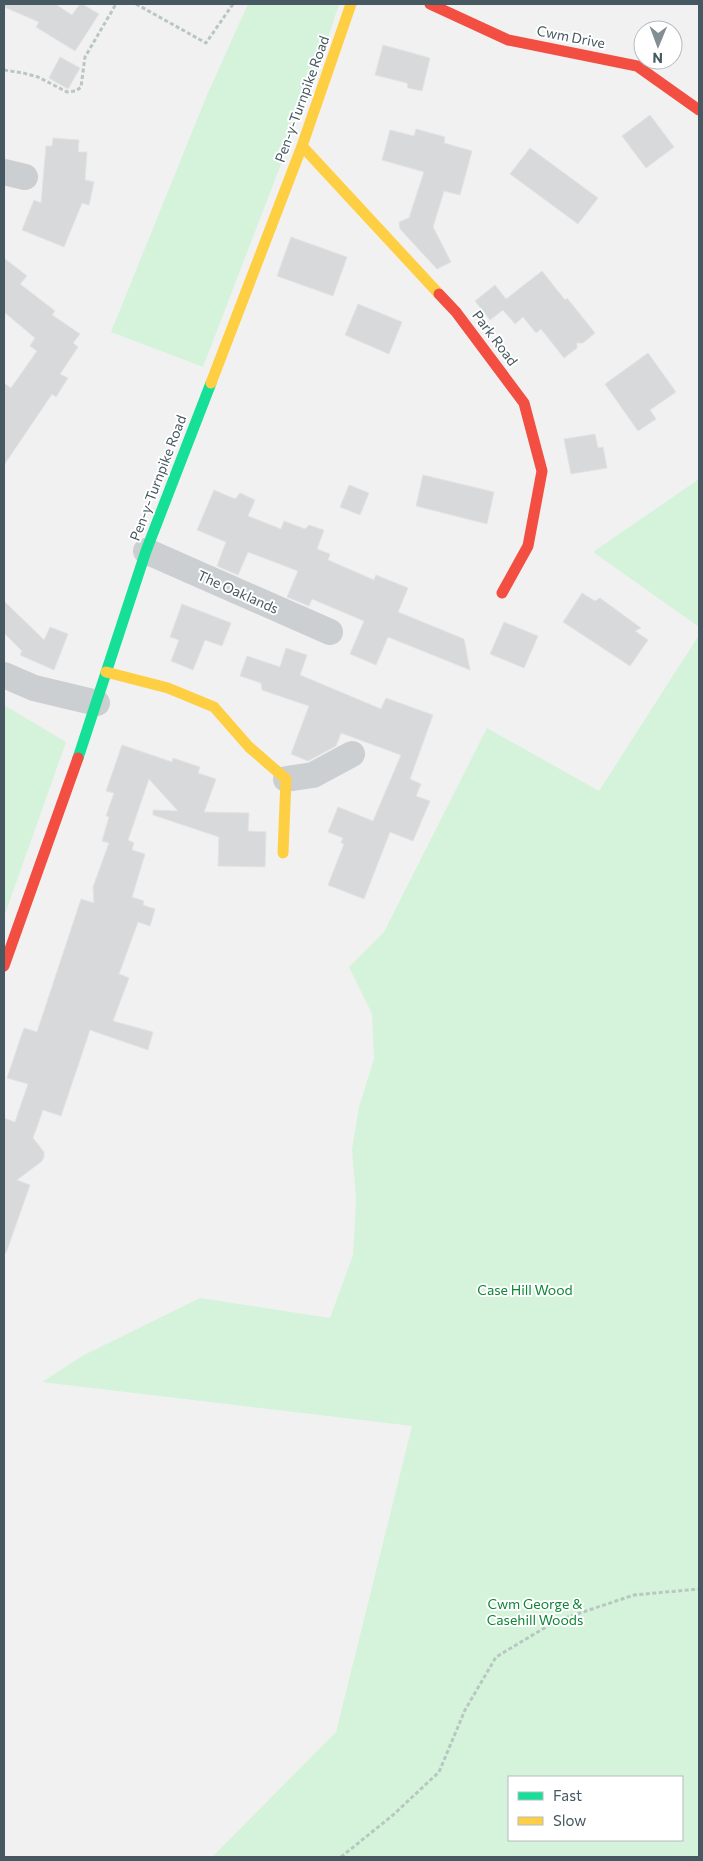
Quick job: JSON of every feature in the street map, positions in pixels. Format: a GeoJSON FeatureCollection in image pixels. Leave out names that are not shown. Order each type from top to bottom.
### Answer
{"type":"FeatureCollection","features":[{"type":"Feature","properties":{"kind":"street","name":"Pen-y-Turnpike Road"},"geometry":{"type":"LineString","coordinates":[[4,966],[98,703],[106,672],[146,551],[302,146],[351,4]]}},
{"type":"Feature","properties":{"kind":"street","name":"Cwm Drive"},"geometry":{"type":"LineString","coordinates":[[430,4],[508,40],[637,66],[699,110]]}},
{"type":"Feature","properties":{"kind":"street","name":"Park Road"},"geometry":{"type":"LineString","coordinates":[[302,146],[456,312],[524,402],[542,471],[528,546],[502,593]]}},
{"type":"Feature","properties":{"kind":"street","name":"The Oaklands"},"geometry":{"type":"LineString","coordinates":[[146,551],[330,632]]}},
{"type":"Feature","properties":{"kind":"street"},"geometry":{"type":"LineString","coordinates":[[106,672],[168,688],[214,707],[249,747],[286,779],[313,775],[352,754]]}},
{"type":"Feature","properties":{"kind":"street"},"geometry":{"type":"LineString","coordinates":[[4,675],[34,688],[98,703]]}},
{"type":"Feature","properties":{"kind":"street"},"geometry":{"type":"LineString","coordinates":[[283,853],[286,779]]}},
{"type":"Feature","properties":{"kind":"path"},"geometry":{"type":"LineString","coordinates":[[4,70],[38,77],[67,92],[76,91],[81,87],[85,57],[116,4]]}},
{"type":"Feature","properties":{"kind":"path"},"geometry":{"type":"LineString","coordinates":[[136,4],[206,44],[233,4]]}},
{"type":"Feature","properties":{"kind":"path"},"geometry":{"type":"LineString","coordinates":[[341,1857],[393,1815],[439,1772],[465,1710],[496,1657],[556,1621],[634,1595],[699,1589]]}},
{"type":"Feature","properties":{"kind":"green space"},"geometry":{"type":"Polygon","coordinates":[[[248,4],[339,4],[318,68],[203,367],[111,332],[207,95],[248,4]]]}},
{"type":"Feature","properties":{"kind":"green space"},"geometry":{"type":"Polygon","coordinates":[[[699,479],[699,627],[593,552],[699,479]]]}},
{"type":"Feature","properties":{"kind":"green space","name":"Case Hill Wood"},"geometry":{"type":"Polygon","coordinates":[[[699,635],[699,1857],[212,1857],[336,1732],[412,1426],[42,1382],[82,1356],[200,1298],[330,1318],[353,1255],[356,1200],[352,1149],[359,1107],[374,1059],[372,1014],[349,967],[384,932],[487,728],[599,791],[699,635]]]}},
{"type":"Feature","properties":{"kind":"green space"},"geometry":{"type":"Polygon","coordinates":[[[4,705],[66,742],[4,917],[4,705]]]}},
{"type":"Feature","properties":{"kind":"building"},"geometry":{"type":"Polygon","coordinates":[[[4,4],[55,4],[72,15],[82,4],[99,14],[75,51],[36,27],[39,22],[4,7],[4,4]]]}},
{"type":"Feature","properties":{"kind":"building"},"geometry":{"type":"Polygon","coordinates":[[[383,45],[430,58],[422,91],[408,88],[407,83],[375,75],[383,45]]]}},
{"type":"Feature","properties":{"kind":"building"},"geometry":{"type":"Polygon","coordinates":[[[60,57],[80,68],[68,89],[49,78],[60,57]]]}},
{"type":"Feature","properties":{"kind":"building"},"geometry":{"type":"Polygon","coordinates":[[[650,115],[674,147],[646,168],[622,136],[650,115]]]}},
{"type":"Feature","properties":{"kind":"building"},"geometry":{"type":"Polygon","coordinates":[[[416,129],[445,137],[444,143],[472,151],[460,195],[444,191],[433,227],[451,262],[437,269],[400,229],[399,222],[409,218],[424,172],[382,160],[390,130],[414,136],[416,129]]]}},
{"type":"Feature","properties":{"kind":"building"},"geometry":{"type":"Polygon","coordinates":[[[53,138],[79,140],[78,152],[87,152],[85,180],[94,182],[89,205],[82,203],[64,247],[22,230],[34,200],[41,203],[46,146],[52,146],[53,138]]]}},
{"type":"Feature","properties":{"kind":"building"},"geometry":{"type":"Polygon","coordinates":[[[530,148],[598,198],[578,224],[510,174],[530,148]]]}},
{"type":"Feature","properties":{"kind":"building"},"geometry":{"type":"Polygon","coordinates":[[[291,237],[347,257],[333,296],[277,276],[291,237]]]}},
{"type":"Feature","properties":{"kind":"building"},"geometry":{"type":"Polygon","coordinates":[[[4,258],[27,276],[20,284],[55,311],[52,315],[80,334],[73,343],[78,347],[60,374],[68,378],[56,397],[52,394],[4,465],[4,383],[11,388],[37,351],[30,346],[35,338],[4,312],[4,258]]]}},
{"type":"Feature","properties":{"kind":"building"},"geometry":{"type":"Polygon","coordinates":[[[542,271],[595,333],[583,343],[577,343],[577,348],[564,358],[541,329],[536,333],[523,317],[515,324],[503,310],[490,320],[475,301],[495,285],[506,299],[542,271]]]}},
{"type":"Feature","properties":{"kind":"building"},"geometry":{"type":"Polygon","coordinates":[[[358,304],[402,322],[389,354],[345,335],[358,304]]]}},
{"type":"Feature","properties":{"kind":"building"},"geometry":{"type":"Polygon","coordinates":[[[648,353],[676,392],[650,410],[656,419],[638,431],[605,384],[648,353]]]}},
{"type":"Feature","properties":{"kind":"building"},"geometry":{"type":"Polygon","coordinates":[[[595,434],[598,448],[603,447],[607,468],[571,474],[564,439],[595,434]]]}},
{"type":"Feature","properties":{"kind":"building"},"geometry":{"type":"Polygon","coordinates":[[[423,475],[494,492],[487,524],[416,506],[423,475]]]}},
{"type":"Feature","properties":{"kind":"building"},"geometry":{"type":"Polygon","coordinates":[[[349,485],[369,493],[360,515],[340,507],[349,485]]]}},
{"type":"Feature","properties":{"kind":"building"},"geometry":{"type":"Polygon","coordinates":[[[214,490],[235,499],[240,493],[255,500],[248,516],[281,529],[284,521],[305,529],[309,525],[324,530],[317,549],[330,554],[328,560],[374,580],[376,575],[408,588],[398,612],[464,639],[470,670],[388,637],[376,665],[350,654],[364,621],[312,599],[309,606],[287,597],[298,571],[248,552],[238,575],[217,566],[226,542],[197,530],[214,490]]]}},
{"type":"Feature","properties":{"kind":"building"},"geometry":{"type":"Polygon","coordinates":[[[582,593],[595,601],[600,598],[641,628],[635,631],[648,640],[630,666],[563,622],[582,593]]]}},
{"type":"Feature","properties":{"kind":"building"},"geometry":{"type":"Polygon","coordinates":[[[4,601],[44,640],[50,627],[68,634],[54,670],[20,655],[22,651],[4,633],[4,601]]]}},
{"type":"Feature","properties":{"kind":"building"},"geometry":{"type":"Polygon","coordinates":[[[182,604],[231,623],[222,646],[205,640],[193,670],[171,661],[179,640],[170,637],[182,604]]]}},
{"type":"Feature","properties":{"kind":"building"},"geometry":{"type":"Polygon","coordinates":[[[504,622],[538,636],[524,668],[490,654],[504,622]]]}},
{"type":"Feature","properties":{"kind":"building"},"geometry":{"type":"Polygon","coordinates":[[[286,648],[307,655],[300,675],[381,709],[386,698],[433,715],[410,779],[421,784],[416,796],[430,801],[413,841],[390,832],[364,899],[328,885],[344,844],[341,843],[343,838],[328,832],[338,807],[373,821],[401,755],[341,733],[336,746],[308,761],[291,754],[309,706],[262,690],[261,683],[240,676],[247,656],[280,667],[286,648]]]}},
{"type":"Feature","properties":{"kind":"building"},"geometry":{"type":"Polygon","coordinates":[[[122,745],[172,762],[173,758],[200,767],[198,773],[216,779],[204,812],[249,813],[248,831],[266,832],[265,867],[218,866],[219,837],[153,815],[153,810],[178,811],[149,779],[128,840],[134,843],[132,850],[145,854],[132,897],[144,901],[143,905],[155,909],[150,926],[138,922],[119,974],[129,978],[113,1021],[153,1032],[148,1050],[90,1030],[61,1116],[43,1110],[33,1138],[44,1152],[44,1157],[42,1161],[17,1180],[30,1185],[6,1253],[4,1252],[4,1118],[15,1122],[28,1084],[7,1078],[24,1028],[37,1032],[81,899],[94,903],[93,887],[109,843],[102,841],[109,817],[106,816],[114,793],[106,791],[122,745]]]}},
{"type":"Feature","properties":{"kind":"traffic: fast"},"geometry":{"type":"LineString","coordinates":[[78,758],[146,551],[211,383]]}},
{"type":"Feature","properties":{"kind":"traffic: slow"},"geometry":{"type":"LineString","coordinates":[[211,383],[302,146],[351,4]]}},
{"type":"Feature","properties":{"kind":"traffic: slow"},"geometry":{"type":"LineString","coordinates":[[302,146],[439,294]]}},
{"type":"Feature","properties":{"kind":"traffic: slow"},"geometry":{"type":"LineString","coordinates":[[106,672],[168,688],[214,707],[249,747],[286,779],[283,853]]}},
{"type":"Feature","properties":{"kind":"traffic: jam"},"geometry":{"type":"LineString","coordinates":[[430,4],[508,40],[637,66],[699,110]]}},
{"type":"Feature","properties":{"kind":"traffic: jam"},"geometry":{"type":"LineString","coordinates":[[439,294],[456,312],[524,403],[542,471],[528,546],[502,593]]}},
{"type":"Feature","properties":{"kind":"traffic: jam"},"geometry":{"type":"LineString","coordinates":[[4,966],[78,758]]}},
{"type":"Feature","properties":{"kind":"park label","name":"Cwm George & Casehill Woods"},"geometry":{"type":"Point","coordinates":[535,1612]}}]}
